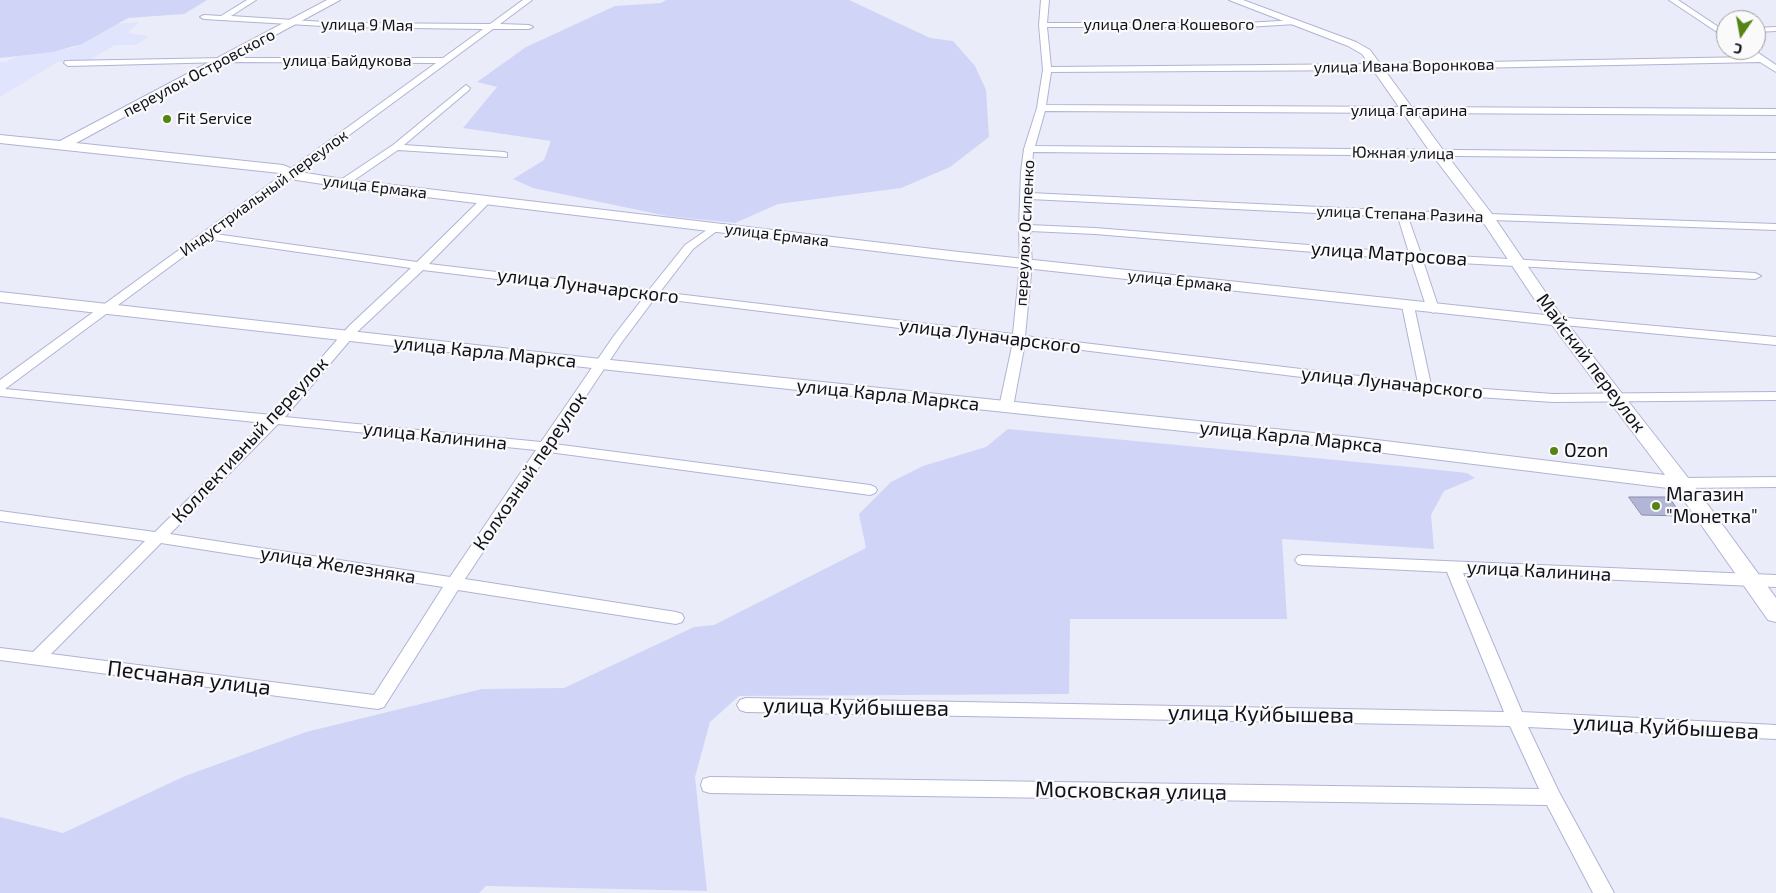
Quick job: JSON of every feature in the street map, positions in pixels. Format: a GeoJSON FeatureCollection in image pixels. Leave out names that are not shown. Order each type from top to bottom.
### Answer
{"type":"FeatureCollection","features":[{"type":"Feature","properties":{"kind":"main road","name":"переулок Островского"},"geometry":{"type":"LineString","coordinates":[[64,145],[335,0]]}},
{"type":"Feature","properties":{"kind":"main road","name":"Майский переулок"},"geometry":{"type":"LineString","coordinates":[[1234,0],[1296,22],[1366,52],[1438,154],[1487,217],[1557,321],[1682,483],[1776,614]]}},
{"type":"Feature","properties":{"kind":"main road","name":"улица Ермака"},"geometry":{"type":"LineString","coordinates":[[0,139],[283,169],[296,176],[343,183],[714,228],[1433,309],[1557,321]]}},
{"type":"Feature","properties":{"kind":"main road","name":"улица Карла Маркса"},"geometry":{"type":"LineString","coordinates":[[0,297],[601,364],[1352,443],[1682,483]]}},
{"type":"Feature","properties":{"kind":"street"},"geometry":{"type":"LineString","coordinates":[[223,18],[252,0]]}},
{"type":"Feature","properties":{"kind":"street","name":"Индустриальный переулок"},"geometry":{"type":"LineString","coordinates":[[0,386],[291,172],[494,27],[528,0]]}},
{"type":"Feature","properties":{"kind":"street","name":"переулок Осипенко"},"geometry":{"type":"LineString","coordinates":[[1006,407],[1019,340],[1026,264],[1024,228],[1029,149],[1042,108],[1047,70],[1043,25],[1045,0]]}},
{"type":"Feature","properties":{"kind":"street"},"geometry":{"type":"LineString","coordinates":[[1673,0],[1716,28]]}},
{"type":"Feature","properties":{"kind":"street","name":"улица 9 Мая"},"geometry":{"type":"LineString","coordinates":[[204,17],[294,23],[530,27]]}},
{"type":"Feature","properties":{"kind":"street","name":"улица Олега Кошевого"},"geometry":{"type":"LineString","coordinates":[[1043,25],[1246,25],[1296,22]]}},
{"type":"Feature","properties":{"kind":"street","name":"улица Байдукова"},"geometry":{"type":"LineString","coordinates":[[68,63],[225,60],[446,61]]}},
{"type":"Feature","properties":{"kind":"street"},"geometry":{"type":"LineString","coordinates":[[1764,61],[1776,69]]}},
{"type":"Feature","properties":{"kind":"street","name":"улица Ивана Воронкова"},"geometry":{"type":"LineString","coordinates":[[1047,70],[1764,61],[1776,63]]}},
{"type":"Feature","properties":{"kind":"street"},"geometry":{"type":"LineString","coordinates":[[343,183],[396,146],[466,88]]}},
{"type":"Feature","properties":{"kind":"street","name":"улица Гагарина"},"geometry":{"type":"LineString","coordinates":[[1042,108],[1776,112]]}},
{"type":"Feature","properties":{"kind":"street"},"geometry":{"type":"LineString","coordinates":[[396,146],[504,154]]}},
{"type":"Feature","properties":{"kind":"street","name":"Южная улица"},"geometry":{"type":"LineString","coordinates":[[1029,149],[1776,156]]}},
{"type":"Feature","properties":{"kind":"street","name":"улица Степана Разина"},"geometry":{"type":"LineString","coordinates":[[1025,196],[1402,214],[1776,226]]}},
{"type":"Feature","properties":{"kind":"street","name":"Коллективный переулок"},"geometry":{"type":"LineString","coordinates":[[37,658],[275,420],[346,336],[420,266],[485,200]]}},
{"type":"Feature","properties":{"kind":"street"},"geometry":{"type":"LineString","coordinates":[[1402,214],[1433,309]]}},
{"type":"Feature","properties":{"kind":"street","name":"Колхозный переулок"},"geometry":{"type":"LineString","coordinates":[[378,702],[454,583],[636,314],[689,247],[714,228]]}},
{"type":"Feature","properties":{"kind":"street","name":"улица Матросова"},"geometry":{"type":"LineString","coordinates":[[1024,228],[1094,231],[1518,263],[1755,276]]}},
{"type":"Feature","properties":{"kind":"street","name":"улица Луначарского"},"geometry":{"type":"LineString","coordinates":[[206,236],[420,266],[1425,388],[1553,398],[1776,396]]}},
{"type":"Feature","properties":{"kind":"street"},"geometry":{"type":"LineString","coordinates":[[1408,306],[1425,388]]}},
{"type":"Feature","properties":{"kind":"street"},"geometry":{"type":"LineString","coordinates":[[1557,321],[1776,341]]}},
{"type":"Feature","properties":{"kind":"street","name":"улица Калинина"},"geometry":{"type":"LineString","coordinates":[[0,392],[546,447],[870,490]]}},
{"type":"Feature","properties":{"kind":"street","name":"улица Карла Маркса"},"geometry":{"type":"LineString","coordinates":[[1682,483],[1776,482]]}},
{"type":"Feature","properties":{"kind":"street","name":"улица Железняка"},"geometry":{"type":"LineString","coordinates":[[0,516],[157,538],[676,618]]}},
{"type":"Feature","properties":{"kind":"street","name":"улица Калинина"},"geometry":{"type":"LineString","coordinates":[[1303,560],[1776,581]]}},
{"type":"Feature","properties":{"kind":"street"},"geometry":{"type":"LineString","coordinates":[[1453,568],[1516,719],[1552,796],[1604,893]]}},
{"type":"Feature","properties":{"kind":"street","name":"Песчаная улица"},"geometry":{"type":"LineString","coordinates":[[0,654],[378,702]]}},
{"type":"Feature","properties":{"kind":"street","name":"улица Куйбышева"},"geometry":{"type":"LineString","coordinates":[[746,705],[1516,719],[1776,732]]}},
{"type":"Feature","properties":{"kind":"street","name":"Московская улица"},"geometry":{"type":"LineString","coordinates":[[710,785],[1552,796]]}},
{"type":"Feature","properties":{"kind":"shaded area"},"geometry":{"type":"Polygon","coordinates":[[[0,0],[207,0],[184,14],[128,18],[82,44],[52,52],[0,58],[0,0]]]}},
{"type":"Feature","properties":{"kind":"shaded area"},"geometry":{"type":"Polygon","coordinates":[[[666,0],[849,0],[930,38],[953,41],[975,66],[986,90],[989,137],[950,167],[901,188],[778,204],[735,223],[667,216],[533,188],[513,179],[544,160],[551,141],[463,128],[497,87],[477,82],[526,47],[615,6],[661,3],[666,0]]]}},
{"type":"Feature","properties":{"kind":"shaded area"},"geometry":{"type":"Polygon","coordinates":[[[139,22],[128,33],[149,36],[136,45],[115,45],[88,61],[58,62],[0,97],[0,62],[6,62],[23,53],[73,48],[114,24],[139,22]]]}},
{"type":"Feature","properties":{"kind":"shaded area"},"geometry":{"type":"Polygon","coordinates":[[[1008,429],[1410,467],[1467,473],[1475,478],[1444,491],[1431,515],[1434,549],[1282,539],[1287,619],[1070,619],[1069,694],[739,696],[710,722],[695,777],[707,891],[486,886],[479,893],[0,893],[0,817],[63,833],[185,776],[306,732],[482,689],[564,688],[694,627],[714,625],[866,548],[859,514],[891,482],[923,466],[986,447],[1008,429]]]}},
{"type":"Feature","properties":{"kind":"building","name":"Магазин \"Монетка\""},"geometry":{"type":"Polygon","coordinates":[[[1629,497],[1669,497],[1682,516],[1642,515],[1629,497]]]}},
{"type":"Feature","properties":{"kind":"place","name":"Fit Service"},"geometry":{"type":"Point","coordinates":[167,119]}},
{"type":"Feature","properties":{"kind":"place","name":"Ozon"},"geometry":{"type":"Point","coordinates":[1554,451]}},
{"type":"Feature","properties":{"kind":"place","name":"Магазин \"Монетка\""},"geometry":{"type":"Point","coordinates":[1656,506]}}]}
